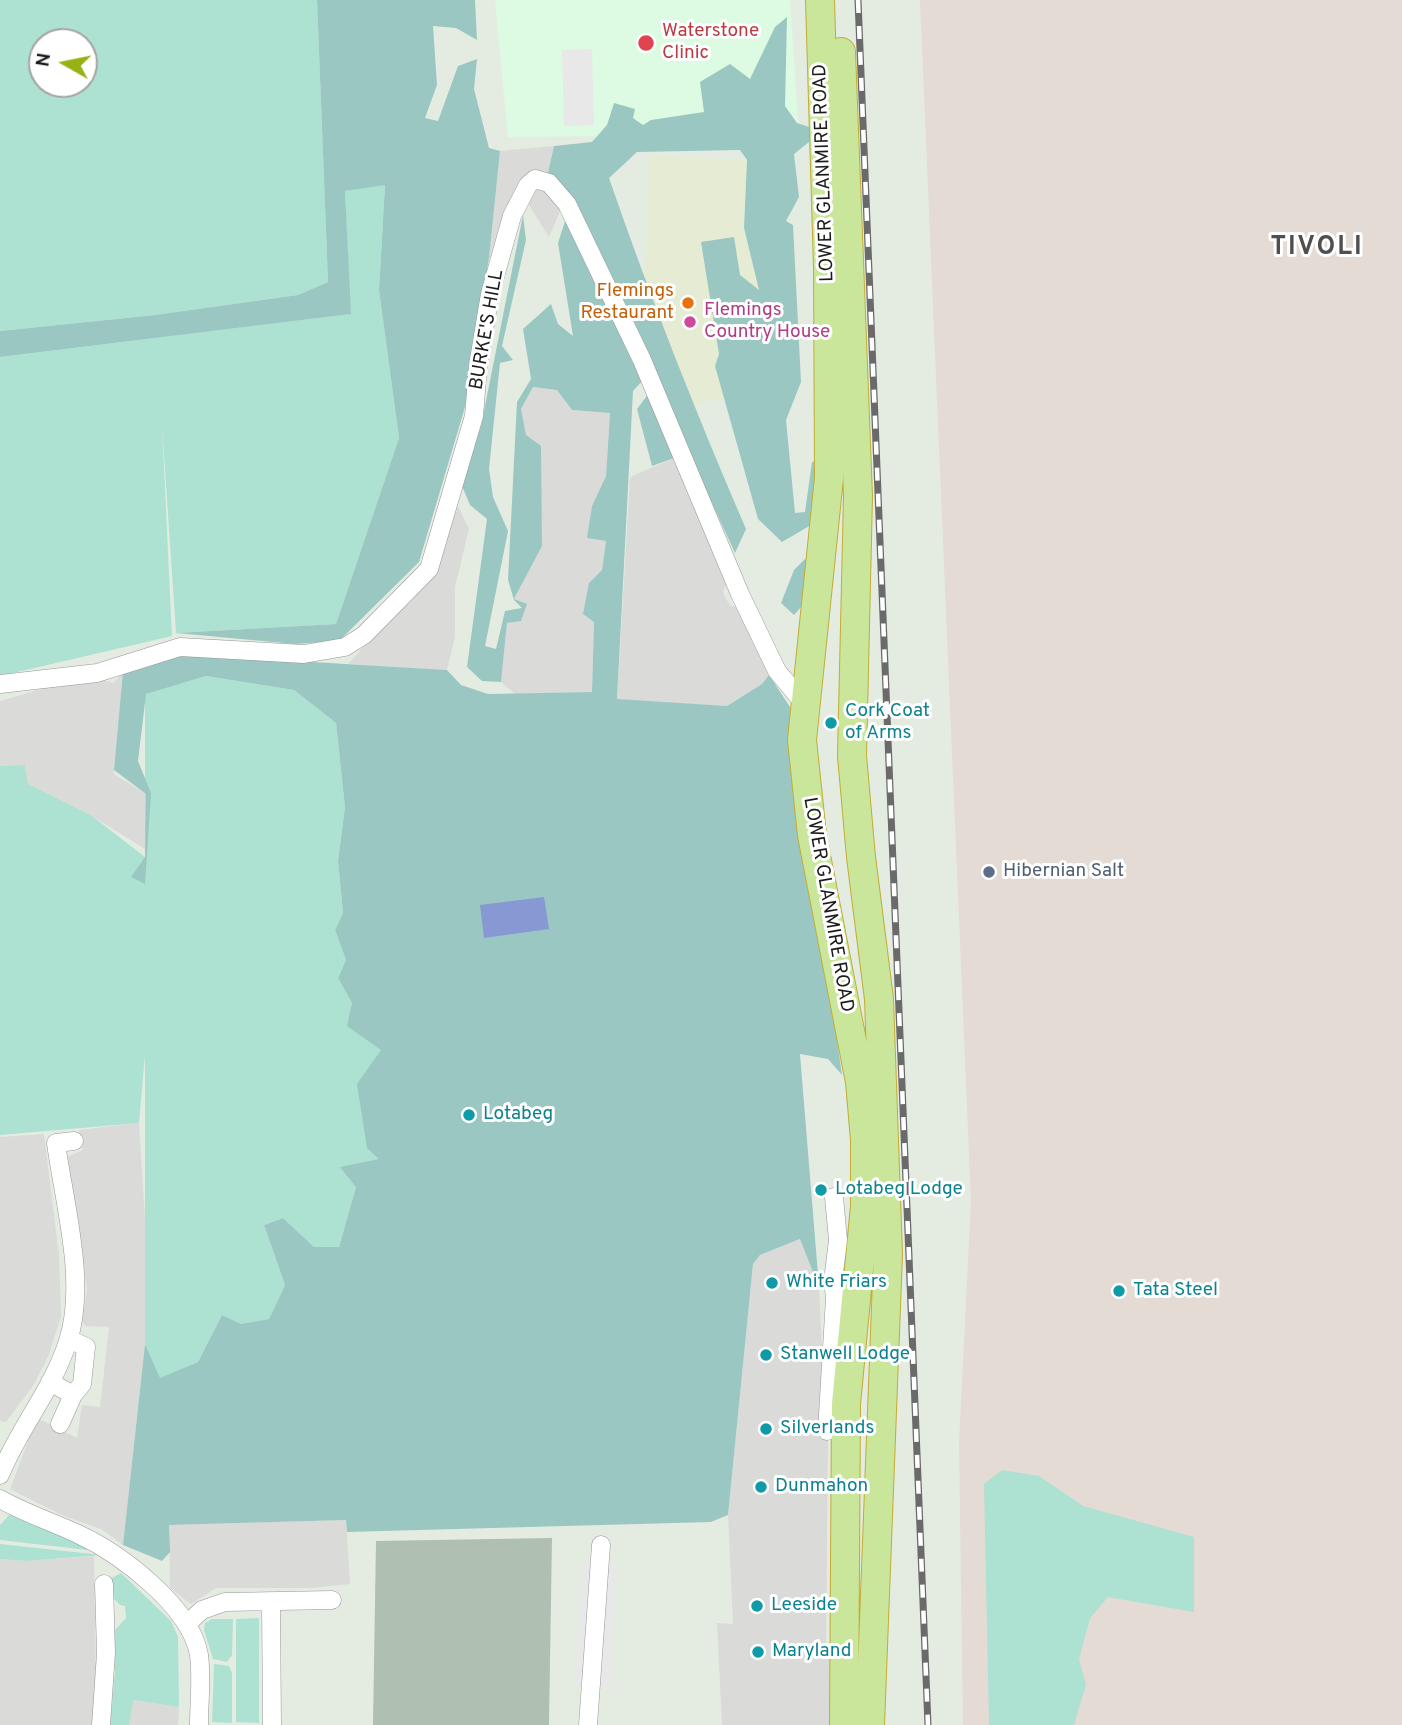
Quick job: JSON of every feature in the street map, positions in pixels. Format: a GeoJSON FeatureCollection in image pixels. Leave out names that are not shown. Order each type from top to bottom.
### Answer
{"type":"FeatureCollection","features":[{"type":"Feature","properties":{"kind":"highway","name":"LOWER GLANMIRE ROAD"},"geometry":{"type":"LineString","coordinates":[[820,0],[828,268],[829,478],[802,740],[812,835],[860,1082],[865,1140],[865,1206],[845,1296],[844,1725]]}},
{"type":"Feature","properties":{"kind":"highway","name":"LOWER GLANMIRE ROAD"},"geometry":{"type":"LineString","coordinates":[[839,0],[858,496],[852,756],[878,999],[888,1254],[870,1725]]}},
{"type":"Feature","properties":{"kind":"street","name":"BURKE'S HILL"},"geometry":{"type":"LineString","coordinates":[[0,684],[97,673],[180,647],[304,654],[345,648],[364,635],[429,569],[474,416],[478,366],[490,294],[512,216],[528,185],[535,179],[554,187],[568,204],[642,360],[740,594],[777,671],[798,696],[805,696]]}},
{"type":"Feature","properties":{"kind":"street"},"geometry":{"type":"LineString","coordinates":[[0,1475],[7,1439],[50,1382],[69,1339],[76,1285],[56,1143],[74,1141]]}},
{"type":"Feature","properties":{"kind":"street"},"geometry":{"type":"LineString","coordinates":[[827,1430],[845,1296],[833,1281],[838,1240],[834,1197]]}},
{"type":"Feature","properties":{"kind":"street"},"geometry":{"type":"LineString","coordinates":[[60,1423],[73,1395],[82,1384],[86,1347],[69,1339]]}},
{"type":"Feature","properties":{"kind":"street"},"geometry":{"type":"LineString","coordinates":[[50,1382],[73,1395]]}},
{"type":"Feature","properties":{"kind":"street"},"geometry":{"type":"LineString","coordinates":[[0,1499],[100,1546],[153,1587],[187,1623],[199,1655],[198,1725]]}},
{"type":"Feature","properties":{"kind":"street"},"geometry":{"type":"LineString","coordinates":[[588,1725],[601,1545]]}},
{"type":"Feature","properties":{"kind":"street"},"geometry":{"type":"LineString","coordinates":[[101,1725],[113,1615],[104,1584]]}},
{"type":"Feature","properties":{"kind":"street"},"geometry":{"type":"LineString","coordinates":[[187,1623],[212,1605],[332,1600]]}},
{"type":"Feature","properties":{"kind":"street"},"geometry":{"type":"LineString","coordinates":[[271,1603],[272,1725]]}},
{"type":"Feature","properties":{"kind":"shaded area"},"geometry":{"type":"Polygon","coordinates":[[[0,0],[317,0],[328,282],[298,295],[155,315],[0,331],[0,0]]]}},
{"type":"Feature","properties":{"kind":"shaded area"},"geometry":{"type":"Polygon","coordinates":[[[317,0],[475,0],[477,40],[456,28],[433,26],[437,85],[425,118],[438,121],[458,66],[477,59],[474,89],[489,148],[500,151],[489,258],[465,407],[419,562],[339,641],[295,644],[176,633],[336,624],[399,438],[379,290],[385,185],[345,191],[351,314],[0,357],[0,331],[155,315],[298,295],[328,282],[317,0]]]}},
{"type":"Feature","properties":{"kind":"shaded area","name":"Waterstone Clinic"},"geometry":{"type":"Polygon","coordinates":[[[495,0],[790,0],[799,134],[508,137],[495,0]]]}},
{"type":"Feature","properties":{"kind":"shaded area"},"geometry":{"type":"Polygon","coordinates":[[[920,0],[1402,0],[1402,1725],[963,1725],[959,1443],[971,1201],[920,0]]]}},
{"type":"Feature","properties":{"kind":"shaded area"},"geometry":{"type":"Polygon","coordinates":[[[787,17],[785,106],[797,123],[809,127],[809,142],[794,154],[799,197],[786,221],[793,225],[801,382],[786,420],[795,513],[805,512],[812,462],[819,460],[811,525],[782,542],[758,519],[715,366],[719,354],[701,242],[734,237],[740,275],[759,290],[744,228],[747,160],[740,150],[637,152],[609,178],[674,355],[746,529],[735,553],[573,202],[547,177],[554,146],[592,142],[607,125],[614,103],[635,109],[633,118],[643,125],[651,120],[704,112],[700,82],[730,64],[750,79],[775,27],[787,17]]]}},
{"type":"Feature","properties":{"kind":"shaded area"},"geometry":{"type":"Polygon","coordinates":[[[592,49],[594,125],[564,126],[562,50],[592,49]]]}},
{"type":"Feature","properties":{"kind":"shaded area"},"geometry":{"type":"Polygon","coordinates":[[[554,146],[547,177],[533,176],[495,259],[489,258],[500,151],[554,146]]]}},
{"type":"Feature","properties":{"kind":"shaded area"},"geometry":{"type":"Polygon","coordinates":[[[650,156],[747,160],[744,228],[770,335],[726,394],[693,407],[644,281],[650,156]]]}},
{"type":"Feature","properties":{"kind":"shaded area"},"geometry":{"type":"Polygon","coordinates":[[[385,184],[379,290],[399,438],[336,624],[176,633],[162,425],[172,636],[0,676],[0,357],[350,314],[345,191],[385,184]]]}},
{"type":"Feature","properties":{"kind":"shaded area"},"geometry":{"type":"Polygon","coordinates":[[[545,187],[562,207],[549,237],[527,202],[536,188],[545,187]]]}},
{"type":"Feature","properties":{"kind":"shaded area"},"geometry":{"type":"Polygon","coordinates":[[[523,215],[526,240],[502,346],[513,360],[500,363],[489,469],[493,497],[508,531],[485,646],[496,649],[505,611],[522,608],[514,600],[508,580],[517,402],[531,379],[523,329],[551,304],[558,324],[573,336],[558,243],[567,215],[644,379],[633,391],[617,699],[727,706],[762,684],[769,675],[790,707],[842,1075],[828,1059],[800,1054],[819,1287],[800,1239],[760,1255],[753,1264],[728,1515],[711,1522],[347,1532],[346,1520],[169,1525],[170,1552],[162,1561],[123,1545],[145,1344],[160,1378],[198,1362],[222,1315],[241,1324],[269,1319],[285,1285],[264,1225],[283,1218],[314,1247],[339,1247],[356,1187],[340,1167],[379,1159],[367,1148],[357,1084],[381,1050],[347,1026],[352,1003],[338,978],[346,960],[335,930],[343,913],[338,861],[345,807],[336,723],[294,690],[206,676],[146,694],[138,761],[151,793],[145,884],[131,877],[145,857],[146,794],[114,770],[123,671],[177,654],[447,670],[461,685],[488,694],[592,692],[594,622],[583,614],[589,583],[602,570],[606,541],[587,538],[592,506],[606,476],[610,413],[572,410],[557,390],[533,387],[521,409],[526,435],[541,446],[542,546],[514,599],[527,604],[521,621],[507,623],[501,682],[482,681],[467,667],[487,519],[470,505],[462,486],[481,426],[523,215]]]}},
{"type":"Feature","properties":{"kind":"shaded area"},"geometry":{"type":"Polygon","coordinates":[[[533,387],[557,390],[572,410],[610,413],[606,476],[592,506],[588,538],[606,541],[602,570],[589,583],[594,622],[592,692],[515,694],[501,682],[507,623],[521,619],[527,605],[514,600],[542,545],[521,409],[533,387]]]}},
{"type":"Feature","properties":{"kind":"shaded area"},"geometry":{"type":"Polygon","coordinates":[[[649,393],[674,458],[652,466],[637,409],[649,393]]]}},
{"type":"Feature","properties":{"kind":"shaded area"},"geometry":{"type":"Polygon","coordinates":[[[674,458],[728,582],[723,591],[726,599],[731,606],[741,607],[769,675],[762,684],[727,706],[617,700],[630,477],[674,458]]]}},
{"type":"Feature","properties":{"kind":"shaded area"},"geometry":{"type":"Polygon","coordinates":[[[458,506],[469,529],[455,587],[455,637],[447,670],[348,664],[403,603],[442,551],[458,506]]]}},
{"type":"Feature","properties":{"kind":"shaded area"},"geometry":{"type":"Polygon","coordinates":[[[805,559],[810,564],[808,599],[794,615],[781,603],[794,570],[805,559]]]}},
{"type":"Feature","properties":{"kind":"shaded area"},"geometry":{"type":"Polygon","coordinates":[[[123,671],[114,774],[146,794],[145,849],[92,816],[28,784],[25,765],[0,766],[0,701],[97,673],[106,681],[114,683],[123,671]]]}},
{"type":"Feature","properties":{"kind":"shaded area"},"geometry":{"type":"Polygon","coordinates":[[[206,676],[294,690],[336,723],[345,807],[338,861],[343,913],[335,930],[346,960],[338,978],[352,1003],[348,1026],[381,1049],[380,1159],[356,1187],[339,1247],[314,1247],[283,1218],[264,1225],[285,1285],[269,1319],[241,1324],[222,1315],[198,1362],[160,1379],[145,1344],[145,1055],[139,1123],[0,1135],[0,766],[25,765],[28,784],[92,816],[145,857],[145,694],[206,676]]]}},
{"type":"Feature","properties":{"kind":"shaded area"},"geometry":{"type":"Polygon","coordinates":[[[544,897],[549,929],[484,938],[480,905],[544,897]]]}},
{"type":"Feature","properties":{"kind":"shaded area"},"geometry":{"type":"Polygon","coordinates":[[[139,1123],[145,1219],[145,1344],[123,1545],[101,1529],[64,1516],[10,1489],[37,1418],[77,1438],[82,1405],[100,1407],[109,1327],[85,1326],[82,1321],[87,1289],[67,1157],[83,1150],[79,1130],[139,1123]]]}},
{"type":"Feature","properties":{"kind":"shaded area"},"geometry":{"type":"Polygon","coordinates":[[[44,1134],[59,1256],[61,1317],[48,1357],[33,1386],[6,1422],[0,1421],[0,1137],[44,1134]]]}},
{"type":"Feature","properties":{"kind":"shaded area"},"geometry":{"type":"Polygon","coordinates":[[[801,1239],[819,1287],[822,1351],[827,1359],[818,1437],[828,1439],[826,1646],[832,1658],[833,1725],[722,1725],[717,1623],[733,1624],[728,1515],[753,1264],[760,1255],[801,1239]]]}},
{"type":"Feature","properties":{"kind":"shaded area"},"geometry":{"type":"Polygon","coordinates":[[[1002,1470],[1039,1476],[1083,1506],[1194,1537],[1194,1612],[1108,1597],[1090,1618],[1079,1659],[1086,1685],[1074,1725],[989,1725],[984,1484],[1002,1470]]]}},
{"type":"Feature","properties":{"kind":"shaded area"},"geometry":{"type":"Polygon","coordinates":[[[10,1514],[96,1551],[0,1540],[0,1525],[10,1514]]]}},
{"type":"Feature","properties":{"kind":"shaded area"},"geometry":{"type":"Polygon","coordinates":[[[346,1520],[350,1584],[312,1588],[216,1588],[191,1604],[170,1588],[169,1525],[346,1520]]]}},
{"type":"Feature","properties":{"kind":"shaded area"},"geometry":{"type":"Polygon","coordinates":[[[552,1538],[549,1725],[373,1725],[376,1541],[552,1538]]]}},
{"type":"Feature","properties":{"kind":"shaded area"},"geometry":{"type":"Polygon","coordinates":[[[0,1544],[102,1555],[26,1561],[0,1559],[0,1544]]]}},
{"type":"Feature","properties":{"kind":"shaded area"},"geometry":{"type":"Polygon","coordinates":[[[94,1556],[96,1681],[92,1725],[0,1725],[0,1559],[26,1561],[94,1556]]]}},
{"type":"Feature","properties":{"kind":"shaded area"},"geometry":{"type":"Polygon","coordinates":[[[583,1561],[616,1562],[609,1690],[575,1687],[583,1561]]]}},
{"type":"Feature","properties":{"kind":"shaded area"},"geometry":{"type":"Polygon","coordinates":[[[121,1573],[171,1621],[178,1637],[179,1707],[133,1700],[129,1725],[110,1725],[115,1672],[114,1631],[126,1618],[125,1606],[112,1597],[110,1579],[121,1573]]]}},
{"type":"Feature","properties":{"kind":"shaded area"},"geometry":{"type":"Polygon","coordinates":[[[259,1618],[259,1723],[236,1722],[236,1619],[259,1618]]]}},
{"type":"Feature","properties":{"kind":"shaded area"},"geometry":{"type":"Polygon","coordinates":[[[212,1619],[233,1619],[232,1655],[227,1662],[213,1659],[204,1630],[205,1623],[212,1619]]]}},
{"type":"Feature","properties":{"kind":"shaded area"},"geometry":{"type":"Polygon","coordinates":[[[214,1664],[229,1666],[232,1673],[232,1723],[212,1722],[214,1664]]]}},
{"type":"Feature","properties":{"kind":"shaded area"},"geometry":{"type":"Polygon","coordinates":[[[132,1700],[179,1707],[178,1725],[129,1725],[132,1700]]]}},
{"type":"Feature","properties":{"kind":"railway"},"geometry":{"type":"LineString","coordinates":[[858,0],[928,1725]]}},
{"type":"Feature","properties":{"kind":"place","name":"Waterstone Clinic"},"geometry":{"type":"Point","coordinates":[646,43]}},
{"type":"Feature","properties":{"kind":"place","name":"Flemings Restaurant"},"geometry":{"type":"Point","coordinates":[688,303]}},
{"type":"Feature","properties":{"kind":"place","name":"Flemings Country House"},"geometry":{"type":"Point","coordinates":[690,322]}},
{"type":"Feature","properties":{"kind":"place","name":"Cork Coat of Arms"},"geometry":{"type":"Point","coordinates":[831,723]}},
{"type":"Feature","properties":{"kind":"place","name":"Hibernian Salt"},"geometry":{"type":"Point","coordinates":[989,872]}},
{"type":"Feature","properties":{"kind":"place","name":"Lotabeg"},"geometry":{"type":"Point","coordinates":[469,1115]}},
{"type":"Feature","properties":{"kind":"place","name":"Lotabeg Lodge"},"geometry":{"type":"Point","coordinates":[821,1190]}},
{"type":"Feature","properties":{"kind":"place","name":"White Friars"},"geometry":{"type":"Point","coordinates":[772,1283]}},
{"type":"Feature","properties":{"kind":"place","name":"Tata Steel"},"geometry":{"type":"Point","coordinates":[1119,1291]}},
{"type":"Feature","properties":{"kind":"place","name":"Stanwell Lodge"},"geometry":{"type":"Point","coordinates":[766,1355]}},
{"type":"Feature","properties":{"kind":"place","name":"Silverlands"},"geometry":{"type":"Point","coordinates":[766,1429]}},
{"type":"Feature","properties":{"kind":"place","name":"Dunmahon"},"geometry":{"type":"Point","coordinates":[761,1487]}},
{"type":"Feature","properties":{"kind":"place","name":"Leeside"},"geometry":{"type":"Point","coordinates":[757,1606]}},
{"type":"Feature","properties":{"kind":"place","name":"Maryland"},"geometry":{"type":"Point","coordinates":[758,1652]}},
{"type":"Feature","properties":{"kind":"district","name":"TIVOLI"},"geometry":{"type":"Point","coordinates":[1317,249]}}]}
